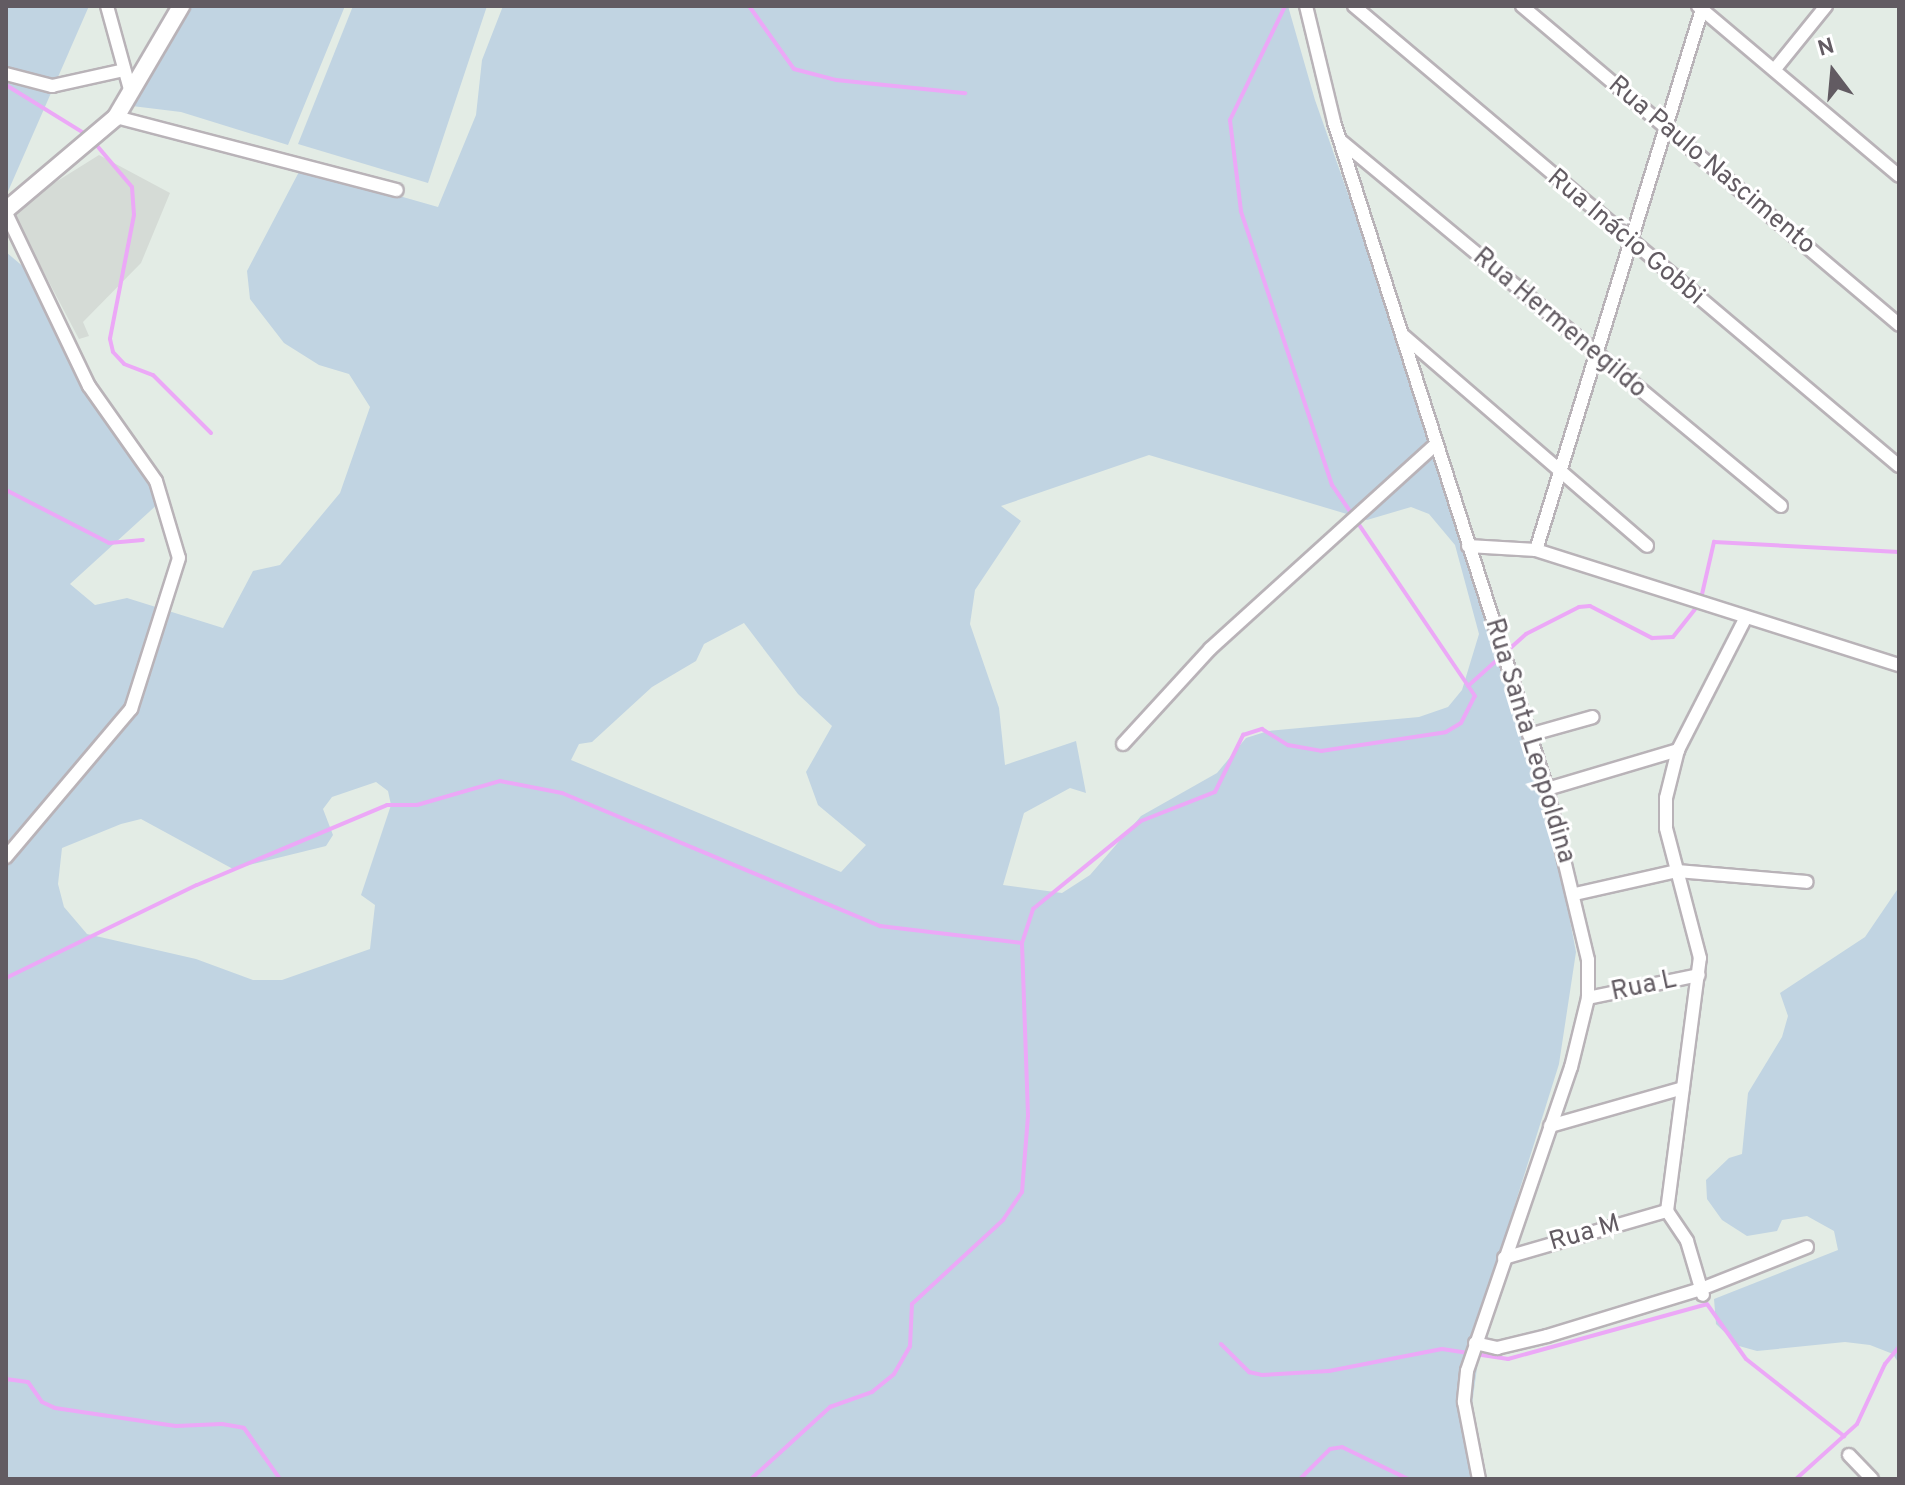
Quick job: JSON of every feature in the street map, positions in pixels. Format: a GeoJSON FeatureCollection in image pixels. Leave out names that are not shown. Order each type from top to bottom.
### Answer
{"type":"FeatureCollection","features":[{"type":"Feature","properties":{"kind":"street"},"geometry":{"type":"LineString","coordinates":[[107,6],[131,93]]}},
{"type":"Feature","properties":{"kind":"street"},"geometry":{"type":"LineString","coordinates":[[6,857],[131,709],[179,558],[156,481],[89,386],[73,342],[6,212],[116,117],[181,6]]}},
{"type":"Feature","properties":{"kind":"street","name":"Rua Santa Leopoldina"},"geometry":{"type":"LineString","coordinates":[[1306,6],[1340,140],[1547,789],[1575,894],[1588,960],[1588,998],[1550,1126],[1475,1343],[1464,1402],[1479,1479]]}},
{"type":"Feature","properties":{"kind":"street","name":"Rua Inácio Gobbi"},"geometry":{"type":"LineString","coordinates":[[1354,6],[1631,244],[1899,466]]}},
{"type":"Feature","properties":{"kind":"street","name":"Rua Paulo Nascimento"},"geometry":{"type":"LineString","coordinates":[[1522,6],[1899,325]]}},
{"type":"Feature","properties":{"kind":"street"},"geometry":{"type":"LineString","coordinates":[[1775,69],[1826,6]]}},
{"type":"Feature","properties":{"kind":"street"},"geometry":{"type":"LineString","coordinates":[[1536,550],[1564,469],[1701,7],[1899,176]]}},
{"type":"Feature","properties":{"kind":"street"},"geometry":{"type":"LineString","coordinates":[[6,74],[52,86],[124,70]]}},
{"type":"Feature","properties":{"kind":"street"},"geometry":{"type":"LineString","coordinates":[[116,117],[397,190]]}},
{"type":"Feature","properties":{"kind":"street","name":"Rua Hermenegildo"},"geometry":{"type":"LineString","coordinates":[[1340,140],[1597,357],[1781,506]]}},
{"type":"Feature","properties":{"kind":"street"},"geometry":{"type":"LineString","coordinates":[[1403,335],[1564,469],[1647,546]]}},
{"type":"Feature","properties":{"kind":"street"},"geometry":{"type":"LineString","coordinates":[[1123,744],[1210,649],[1436,444]]}},
{"type":"Feature","properties":{"kind":"street"},"geometry":{"type":"LineString","coordinates":[[1468,546],[1536,550],[1899,665]]}},
{"type":"Feature","properties":{"kind":"street"},"geometry":{"type":"LineString","coordinates":[[1702,1292],[1687,1241],[1667,1211],[1700,949],[1677,871],[1664,812],[1678,750],[1746,617]]}},
{"type":"Feature","properties":{"kind":"street"},"geometry":{"type":"LineString","coordinates":[[1529,735],[1593,717]]}},
{"type":"Feature","properties":{"kind":"street"},"geometry":{"type":"LineString","coordinates":[[1547,789],[1678,750]]}},
{"type":"Feature","properties":{"kind":"street"},"geometry":{"type":"LineString","coordinates":[[1575,894],[1677,871],[1807,882]]}},
{"type":"Feature","properties":{"kind":"street","name":"Rua L"},"geometry":{"type":"LineString","coordinates":[[1588,998],[1699,975]]}},
{"type":"Feature","properties":{"kind":"street"},"geometry":{"type":"LineString","coordinates":[[1550,1126],[1683,1088]]}},
{"type":"Feature","properties":{"kind":"street","name":"Rua M"},"geometry":{"type":"LineString","coordinates":[[1504,1258],[1667,1211]]}},
{"type":"Feature","properties":{"kind":"street"},"geometry":{"type":"LineString","coordinates":[[1475,1343],[1497,1348],[1702,1292],[1807,1247]]}},
{"type":"Feature","properties":{"kind":"street"},"geometry":{"type":"LineString","coordinates":[[1849,1455],[1872,1479]]}},
{"type":"Feature","properties":{"kind":"shaded area"},"geometry":{"type":"Polygon","coordinates":[[[6,6],[89,6],[6,196],[6,6]]]}},
{"type":"Feature","properties":{"kind":"shaded area"},"geometry":{"type":"Polygon","coordinates":[[[190,6],[345,6],[288,145],[181,112],[132,106],[190,6]]]}},
{"type":"Feature","properties":{"kind":"shaded area"},"geometry":{"type":"Polygon","coordinates":[[[353,6],[487,6],[428,183],[298,144],[353,6]]]}},
{"type":"Feature","properties":{"kind":"shaded area"},"geometry":{"type":"Polygon","coordinates":[[[503,6],[1288,6],[1315,100],[1406,359],[1546,795],[1576,952],[1559,1064],[1496,1265],[1482,1331],[1468,1434],[1476,1479],[6,1479],[6,252],[39,280],[86,389],[160,502],[70,584],[95,605],[127,598],[223,628],[253,571],[280,565],[340,493],[370,407],[349,374],[319,365],[284,343],[250,299],[247,271],[301,168],[438,207],[476,115],[482,60],[503,6]],[[1149,455],[1001,506],[1021,521],[975,590],[970,624],[999,708],[1005,765],[1076,741],[1086,793],[1070,788],[1024,813],[1003,885],[1062,893],[1090,875],[1141,816],[1217,773],[1246,738],[1268,731],[1419,717],[1448,707],[1462,690],[1479,634],[1455,545],[1429,514],[1411,507],[1367,520],[1149,455]],[[744,623],[704,644],[696,661],[652,687],[592,742],[579,744],[571,760],[841,872],[866,845],[818,805],[806,772],[832,726],[798,694],[744,623]],[[376,782],[332,797],[323,809],[333,835],[326,846],[233,869],[141,819],[62,848],[58,884],[64,907],[87,934],[196,959],[253,980],[282,980],[370,949],[375,905],[361,895],[391,805],[388,791],[376,782]]]}},
{"type":"Feature","properties":{"kind":"shaded area"},"geometry":{"type":"Polygon","coordinates":[[[99,155],[170,193],[141,263],[83,322],[89,336],[79,339],[11,210],[99,155]]]}},
{"type":"Feature","properties":{"kind":"shaded area"},"geometry":{"type":"Polygon","coordinates":[[[1899,887],[1899,1364],[1893,1354],[1870,1345],[1845,1342],[1757,1351],[1739,1346],[1716,1324],[1714,1299],[1838,1250],[1834,1231],[1807,1216],[1782,1220],[1777,1231],[1747,1236],[1722,1220],[1707,1199],[1706,1180],[1729,1158],[1742,1154],[1748,1093],[1782,1037],[1788,1016],[1780,993],[1865,937],[1899,887]]]}},
{"type":"Feature","properties":{"kind":"waterway"},"geometry":{"type":"LineString","coordinates":[[749,6],[794,69],[836,80],[965,93]]}},
{"type":"Feature","properties":{"kind":"waterway"},"geometry":{"type":"LineString","coordinates":[[751,1479],[830,1407],[872,1392],[894,1374],[910,1346],[912,1304],[1003,1220],[1022,1192],[1028,1115],[1022,943],[1033,909],[1141,821],[1215,792],[1243,735],[1262,729],[1288,745],[1321,751],[1446,732],[1461,723],[1475,696],[1332,485],[1241,211],[1230,120],[1285,6]]}},
{"type":"Feature","properties":{"kind":"waterway"},"geometry":{"type":"LineString","coordinates":[[6,85],[87,135]]}},
{"type":"Feature","properties":{"kind":"waterway"},"geometry":{"type":"LineString","coordinates":[[93,141],[132,187],[134,215],[110,339],[113,352],[124,364],[153,375],[211,433]]}},
{"type":"Feature","properties":{"kind":"waterway"},"geometry":{"type":"LineString","coordinates":[[6,490],[109,543],[143,540]]}},
{"type":"Feature","properties":{"kind":"waterway"},"geometry":{"type":"LineString","coordinates":[[1468,686],[1526,634],[1579,607],[1590,606],[1652,638],[1673,637],[1700,603],[1714,542],[1899,552]]}},
{"type":"Feature","properties":{"kind":"waterway"},"geometry":{"type":"LineString","coordinates":[[1899,584],[1899,616]]}},
{"type":"Feature","properties":{"kind":"waterway"},"geometry":{"type":"LineString","coordinates":[[6,978],[197,885],[387,805],[417,805],[500,781],[562,793],[880,926],[1022,943]]}},
{"type":"Feature","properties":{"kind":"waterway"},"geometry":{"type":"LineString","coordinates":[[1221,1344],[1249,1372],[1262,1375],[1329,1371],[1442,1349],[1508,1359],[1707,1304],[1746,1359],[1844,1436]]}},
{"type":"Feature","properties":{"kind":"waterway"},"geometry":{"type":"LineString","coordinates":[[1796,1479],[1857,1424],[1885,1364],[1899,1347]]}},
{"type":"Feature","properties":{"kind":"waterway"},"geometry":{"type":"LineString","coordinates":[[6,1379],[28,1382],[42,1402],[55,1408],[176,1426],[222,1424],[244,1428],[280,1479]]}},
{"type":"Feature","properties":{"kind":"waterway"},"geometry":{"type":"LineString","coordinates":[[1300,1479],[1330,1449],[1342,1447],[1408,1479]]}}]}
